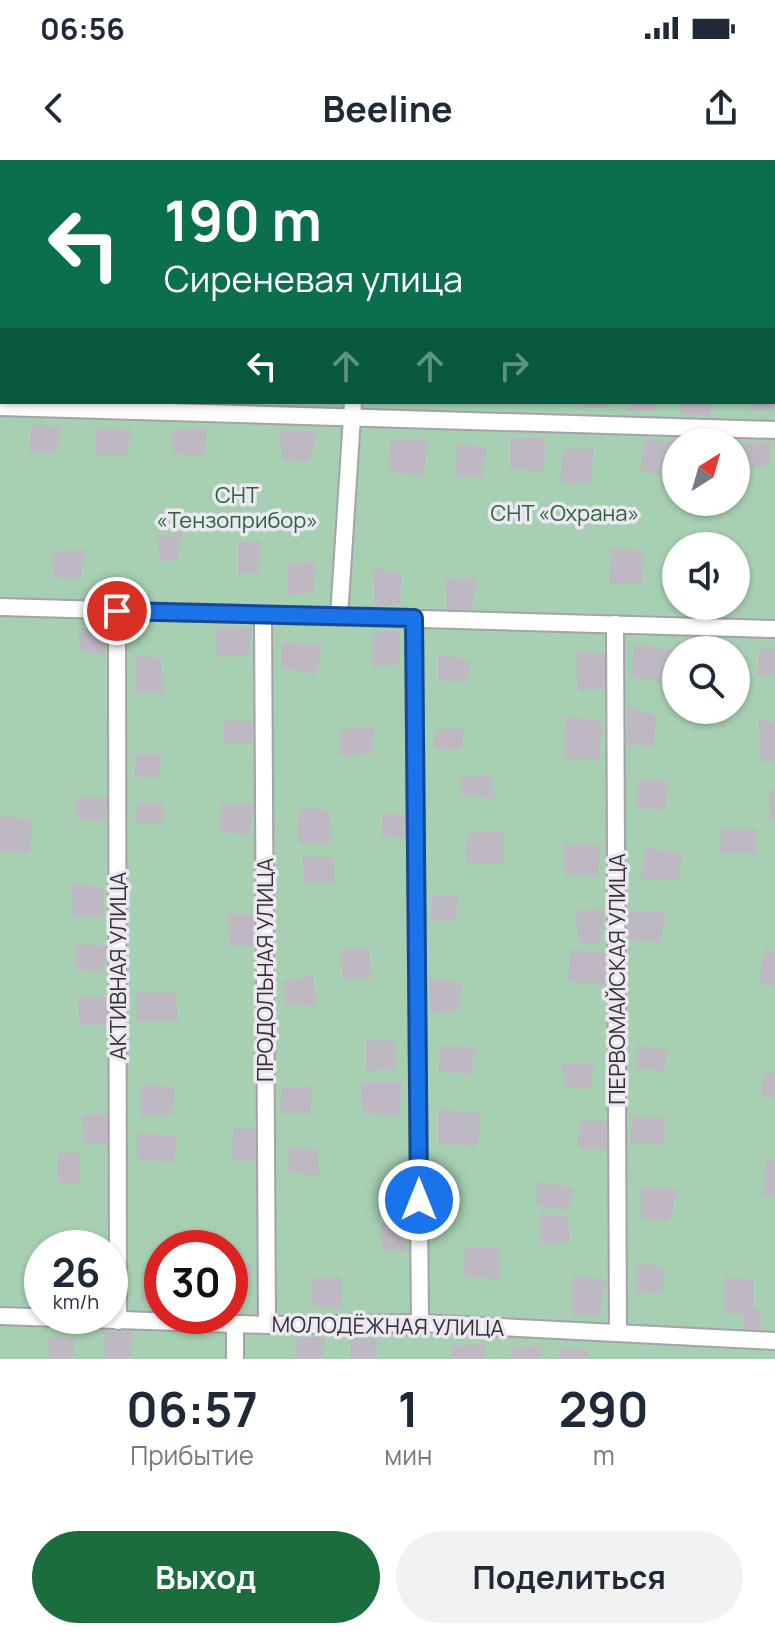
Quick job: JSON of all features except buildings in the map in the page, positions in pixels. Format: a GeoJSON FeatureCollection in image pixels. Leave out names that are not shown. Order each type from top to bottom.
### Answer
{"type":"FeatureCollection","features":[{"type":"Feature","properties":{"kind":"street"},"geometry":{"type":"LineString","coordinates":[[0,407],[352,409],[775,430]]}},
{"type":"Feature","properties":{"kind":"street"},"geometry":{"type":"LineString","coordinates":[[339,617],[352,409]]}},
{"type":"Feature","properties":{"kind":"street"},"geometry":{"type":"LineString","coordinates":[[0,607],[775,629]]}},
{"type":"Feature","properties":{"kind":"street","name":"АКТИВНАЯ УЛИЦА"},"geometry":{"type":"LineString","coordinates":[[117,611],[118,1230]]}},
{"type":"Feature","properties":{"kind":"street","name":"ПРОДОЛЬНАЯ УЛИЦА"},"geometry":{"type":"LineString","coordinates":[[263,615],[267,1325]]}},
{"type":"Feature","properties":{"kind":"street"},"geometry":{"type":"LineString","coordinates":[[414,618],[420,1323]]}},
{"type":"Feature","properties":{"kind":"street","name":"ПЕРВОМАЙСКАЯ УЛИЦА"},"geometry":{"type":"LineString","coordinates":[[615,624],[618,1333]]}},
{"type":"Feature","properties":{"kind":"street","name":"МОЛОДЁЖНАЯ УЛИЦА"},"geometry":{"type":"LineString","coordinates":[[0,1316],[24,1317]]}},
{"type":"Feature","properties":{"kind":"street","name":"МОЛОДЁЖНАЯ УЛИЦА"},"geometry":{"type":"LineString","coordinates":[[248,1324],[420,1323],[775,1341]]}},
{"type":"Feature","properties":{"kind":"street"},"geometry":{"type":"LineString","coordinates":[[235,1334],[235,1359]]}},
{"type":"Feature","properties":{"kind":"green space"},"geometry":{"type":"Polygon","coordinates":[[[0,404],[775,404],[775,1359],[0,1359],[0,404]]]}},
{"type":"Feature","properties":{"kind":"route"},"geometry":{"type":"LineString","coordinates":[[117,611],[414,618],[419,1200]]}},
{"type":"Feature","properties":{"kind":"park label","name":"СНТ «Тензоприбор»"},"geometry":{"type":"Point","coordinates":[237,508]}},
{"type":"Feature","properties":{"kind":"park label","name":"СНТ «Охрана»"},"geometry":{"type":"Point","coordinates":[565,513]}}]}
